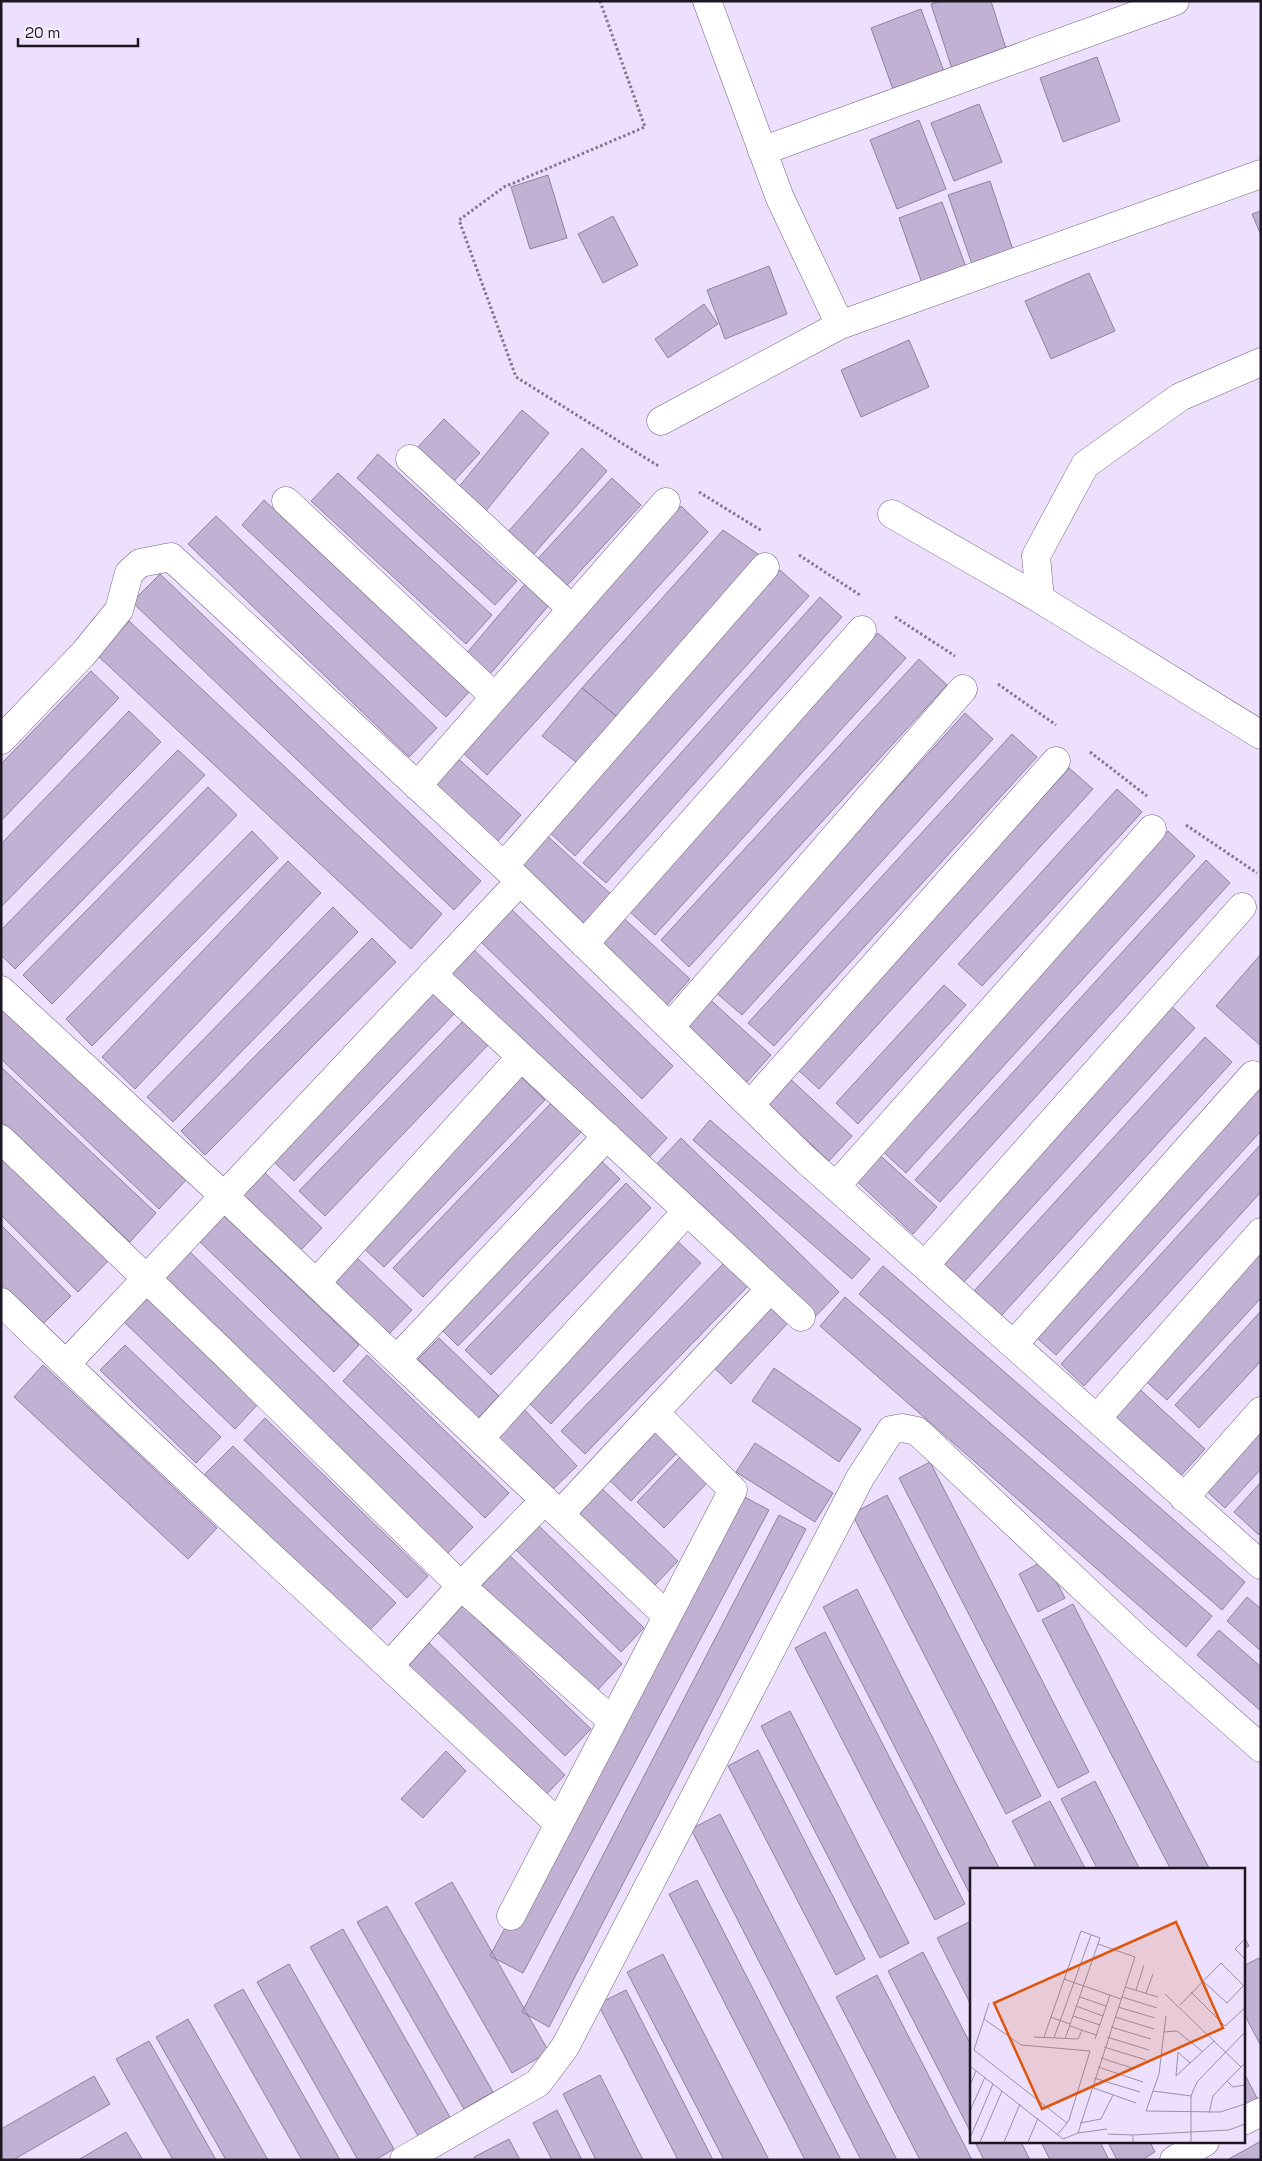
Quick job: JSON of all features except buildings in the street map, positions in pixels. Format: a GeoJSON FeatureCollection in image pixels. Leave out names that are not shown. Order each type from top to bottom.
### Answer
{"type":"FeatureCollection","features":[{"type":"Feature","properties":{"kind":"street"},"geometry":{"type":"LineString","coordinates":[[707,1],[780,198],[840,325]]}},
{"type":"Feature","properties":{"kind":"street"},"geometry":{"type":"LineString","coordinates":[[762,152],[1175,1]]}},
{"type":"Feature","properties":{"kind":"street"},"geometry":{"type":"LineString","coordinates":[[661,421],[840,325],[1261,174]]}},
{"type":"Feature","properties":{"kind":"street"},"geometry":{"type":"LineString","coordinates":[[1040,599],[1036,556],[1085,465],[1180,397],[1261,362]]}},
{"type":"Feature","properties":{"kind":"street"},"geometry":{"type":"LineString","coordinates":[[410,459],[572,610]]}},
{"type":"Feature","properties":{"kind":"street"},"geometry":{"type":"LineString","coordinates":[[286,501],[496,697]]}},
{"type":"Feature","properties":{"kind":"street"},"geometry":{"type":"LineString","coordinates":[[417,786],[666,502]]}},
{"type":"Feature","properties":{"kind":"street"},"geometry":{"type":"LineString","coordinates":[[892,514],[1040,599],[1261,735]]}},
{"type":"Feature","properties":{"kind":"street"},"geometry":{"type":"LineString","coordinates":[[1,740],[84,653],[119,610],[130,573],[140,563],[171,557],[512,874],[836,1186],[1261,1565]]}},
{"type":"Feature","properties":{"kind":"street"},"geometry":{"type":"LineString","coordinates":[[66,1364],[432,974],[765,567]]}},
{"type":"Feature","properties":{"kind":"street"},"geometry":{"type":"LineString","coordinates":[[584,944],[862,630]]}},
{"type":"Feature","properties":{"kind":"street"},"geometry":{"type":"LineString","coordinates":[[670,1027],[963,689]]}},
{"type":"Feature","properties":{"kind":"street"},"geometry":{"type":"LineString","coordinates":[[750,1105],[1056,761]]}},
{"type":"Feature","properties":{"kind":"street"},"geometry":{"type":"LineString","coordinates":[[836,1186],[1152,829]]}},
{"type":"Feature","properties":{"kind":"street"},"geometry":{"type":"LineString","coordinates":[[925,1265],[1242,907]]}},
{"type":"Feature","properties":{"kind":"street"},"geometry":{"type":"LineString","coordinates":[[432,974],[801,1317]]}},
{"type":"Feature","properties":{"kind":"street"},"geometry":{"type":"LineString","coordinates":[[1,990],[224,1196],[667,1616]]}},
{"type":"Feature","properties":{"kind":"street"},"geometry":{"type":"LineString","coordinates":[[316,1283],[522,1057]]}},
{"type":"Feature","properties":{"kind":"street"},"geometry":{"type":"LineString","coordinates":[[1014,1344],[1253,1075]]}},
{"type":"Feature","properties":{"kind":"street"},"geometry":{"type":"LineString","coordinates":[[397,1360],[607,1136]]}},
{"type":"Feature","properties":{"kind":"street"},"geometry":{"type":"LineString","coordinates":[[1,1139],[234,1363],[460,1586],[612,1721]]}},
{"type":"Feature","properties":{"kind":"street"},"geometry":{"type":"LineString","coordinates":[[480,1438],[687,1211]]}},
{"type":"Feature","properties":{"kind":"street"},"geometry":{"type":"LineString","coordinates":[[1096,1418],[1261,1232]]}},
{"type":"Feature","properties":{"kind":"street"},"geometry":{"type":"LineString","coordinates":[[389,1666],[460,1586],[552,1507],[655,1413],[770,1289]]}},
{"type":"Feature","properties":{"kind":"street"},"geometry":{"type":"LineString","coordinates":[[1,1302],[559,1824]]}},
{"type":"Feature","properties":{"kind":"street"},"geometry":{"type":"LineString","coordinates":[[1184,1498],[1261,1411]]}},
{"type":"Feature","properties":{"kind":"street"},"geometry":{"type":"LineString","coordinates":[[511,1916],[733,1490],[655,1413]]}},
{"type":"Feature","properties":{"kind":"street"},"geometry":{"type":"LineString","coordinates":[[404,2160],[538,2083],[565,2047],[860,1478],[890,1430],[902,1428],[917,1431],[1141,1642],[1261,1748]]}},
{"type":"Feature","properties":{"kind":"street"},"geometry":{"type":"LineString","coordinates":[[1244,2120],[1261,2112]]}},
{"type":"Feature","properties":{"kind":"street"},"geometry":{"type":"LineString","coordinates":[[1174,2160],[1202,2144]]}},
{"type":"Feature","properties":{"kind":"path"},"geometry":{"type":"LineString","coordinates":[[600,1],[645,126],[504,187],[459,220],[516,377],[666,471]]}},
{"type":"Feature","properties":{"kind":"path"},"geometry":{"type":"LineString","coordinates":[[699,492],[765,533]]}},
{"type":"Feature","properties":{"kind":"path"},"geometry":{"type":"LineString","coordinates":[[798,555],[865,598]]}},
{"type":"Feature","properties":{"kind":"path"},"geometry":{"type":"LineString","coordinates":[[890,614],[957,658]]}},
{"type":"Feature","properties":{"kind":"path"},"geometry":{"type":"LineString","coordinates":[[991,680],[1024,701],[1063,731]]}},
{"type":"Feature","properties":{"kind":"path"},"geometry":{"type":"LineString","coordinates":[[1086,749],[1148,797]]}},
{"type":"Feature","properties":{"kind":"path"},"geometry":{"type":"LineString","coordinates":[[1179,820],[1261,876]]}}]}
